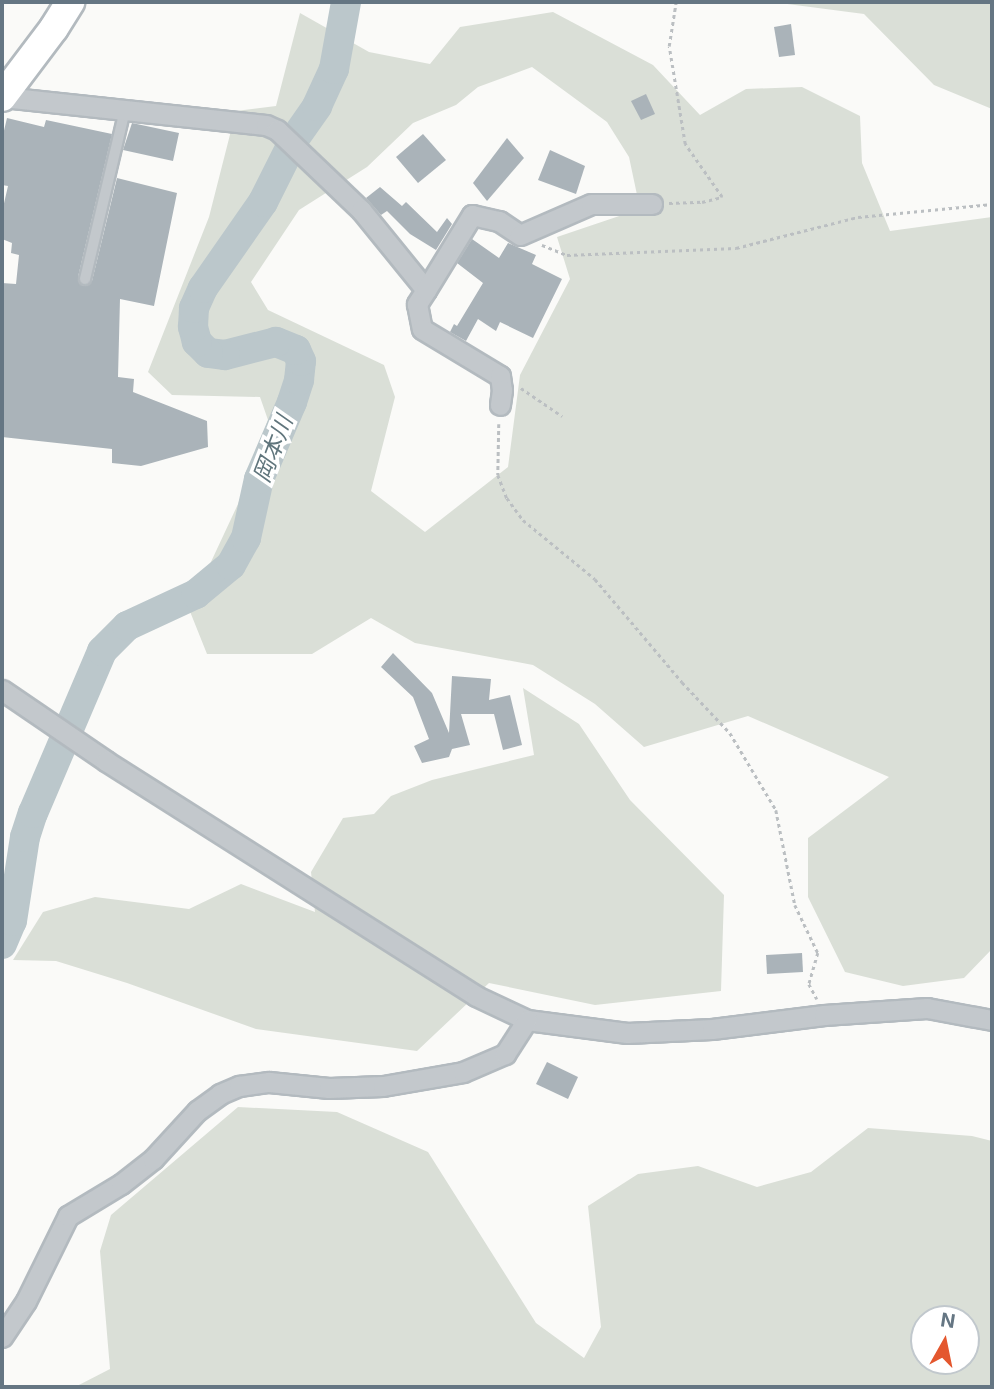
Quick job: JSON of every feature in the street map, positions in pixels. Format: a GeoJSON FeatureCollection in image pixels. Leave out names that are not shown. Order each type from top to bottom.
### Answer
{"type":"FeatureCollection","features":[{"type":"Feature","properties":{"kind":"main road"},"geometry":{"type":"LineString","coordinates":[[2,97],[70,2]]}},
{"type":"Feature","properties":{"kind":"street"},"geometry":{"type":"LineString","coordinates":[[2,97],[266,125],[277,130],[360,210],[426,290]]}},
{"type":"Feature","properties":{"kind":"street"},"geometry":{"type":"LineString","coordinates":[[500,405],[500,376],[422,329],[417,304],[472,215],[499,221],[520,235],[591,204],[652,204]]}},
{"type":"Feature","properties":{"kind":"street"},"geometry":{"type":"LineString","coordinates":[[3,691],[106,761],[476,996],[527,1020],[627,1033],[927,1008],[992,1020]]}},
{"type":"Feature","properties":{"kind":"street"},"geometry":{"type":"LineString","coordinates":[[2,1337],[26,1301],[68,1216],[121,1184],[153,1159],[197,1111],[219,1094],[239,1086],[269,1082],[329,1088],[383,1086],[463,1072],[505,1054],[527,1020]]}},
{"type":"Feature","properties":{"kind":"lane"},"geometry":{"type":"LineString","coordinates":[[85,279],[125,110]]}},
{"type":"Feature","properties":{"kind":"path"},"geometry":{"type":"LineString","coordinates":[[652,204],[702,202],[722,197],[685,144],[669,46],[676,2]]}},
{"type":"Feature","properties":{"kind":"path"},"geometry":{"type":"LineString","coordinates":[[520,235],[567,255],[736,248],[858,217],[992,204]]}},
{"type":"Feature","properties":{"kind":"path"},"geometry":{"type":"LineString","coordinates":[[515,384],[562,416]]}},
{"type":"Feature","properties":{"kind":"path"},"geometry":{"type":"LineString","coordinates":[[500,405],[498,475],[507,498],[523,520],[595,579],[682,682],[730,733],[776,810],[795,905],[818,953],[809,984],[824,1015]]}},
{"type":"Feature","properties":{"kind":"shaded area"},"geometry":{"type":"Polygon","coordinates":[[[772,2],[992,2],[992,109],[934,85],[864,14],[772,2]]]}},
{"type":"Feature","properties":{"kind":"shaded area"},"geometry":{"type":"Polygon","coordinates":[[[553,12],[653,65],[700,115],[746,89],[802,87],[860,116],[862,163],[890,231],[992,217],[992,949],[964,978],[903,986],[845,972],[808,897],[808,838],[889,777],[748,716],[644,747],[595,704],[533,665],[415,643],[371,618],[312,654],[207,654],[189,609],[238,504],[268,420],[260,397],[172,395],[148,372],[209,217],[236,111],[276,106],[300,13],[369,52],[430,64],[460,27],[553,12]],[[532,67],[478,87],[456,105],[413,123],[367,167],[299,210],[251,282],[268,310],[384,365],[395,397],[371,491],[425,532],[508,467],[520,375],[570,279],[557,237],[640,209],[629,157],[607,122],[532,67]]]}},
{"type":"Feature","properties":{"kind":"shaded area"},"geometry":{"type":"Polygon","coordinates":[[[523,688],[579,724],[630,800],[724,895],[721,991],[595,1005],[489,983],[417,1051],[256,1029],[56,961],[13,960],[43,912],[95,897],[189,909],[241,884],[315,912],[311,872],[343,818],[374,814],[391,796],[432,780],[534,755],[523,688]]]}},
{"type":"Feature","properties":{"kind":"shaded area"},"geometry":{"type":"Polygon","coordinates":[[[238,1107],[337,1112],[428,1152],[536,1323],[584,1358],[601,1327],[588,1206],[638,1174],[698,1166],[757,1187],[811,1172],[868,1128],[972,1136],[992,1141],[992,1387],[75,1387],[110,1369],[100,1251],[111,1215],[238,1107]]]}},
{"type":"Feature","properties":{"kind":"building"},"geometry":{"type":"Polygon","coordinates":[[[791,24],[795,55],[779,57],[774,27],[791,24]]]}},
{"type":"Feature","properties":{"kind":"building"},"geometry":{"type":"Polygon","coordinates":[[[646,94],[655,114],[641,120],[631,101],[646,94]]]}},
{"type":"Feature","properties":{"kind":"building"},"geometry":{"type":"Polygon","coordinates":[[[7,118],[44,127],[46,120],[112,134],[78,277],[83,286],[92,281],[117,178],[177,193],[154,306],[120,299],[118,377],[134,379],[133,392],[207,421],[208,447],[141,466],[112,463],[112,449],[2,437],[2,283],[16,284],[19,255],[11,253],[12,243],[2,239],[2,212],[8,186],[2,185],[2,139],[7,118]]]}},
{"type":"Feature","properties":{"kind":"building"},"geometry":{"type":"Polygon","coordinates":[[[132,123],[179,133],[173,161],[123,150],[132,123]]]}},
{"type":"Feature","properties":{"kind":"building"},"geometry":{"type":"Polygon","coordinates":[[[423,134],[446,160],[418,183],[396,157],[423,134]]]}},
{"type":"Feature","properties":{"kind":"building"},"geometry":{"type":"Polygon","coordinates":[[[507,138],[524,158],[487,201],[473,183],[507,138]]]}},
{"type":"Feature","properties":{"kind":"building"},"geometry":{"type":"Polygon","coordinates":[[[550,150],[585,166],[576,194],[538,180],[550,150]]]}},
{"type":"Feature","properties":{"kind":"building"},"geometry":{"type":"Polygon","coordinates":[[[380,187],[402,206],[406,202],[437,232],[447,218],[452,224],[436,250],[410,234],[387,211],[381,215],[366,198],[380,187]]]}},
{"type":"Feature","properties":{"kind":"building"},"geometry":{"type":"Polygon","coordinates":[[[472,239],[499,258],[508,243],[536,255],[532,264],[562,279],[533,338],[500,322],[496,331],[478,319],[466,341],[450,332],[454,324],[457,326],[483,283],[457,263],[472,239]]]}},
{"type":"Feature","properties":{"kind":"building"},"geometry":{"type":"Polygon","coordinates":[[[393,653],[432,693],[449,733],[452,676],[491,679],[489,700],[510,695],[522,745],[503,750],[494,714],[461,714],[470,745],[452,749],[449,757],[422,763],[414,746],[429,739],[413,697],[381,667],[393,653]]]}},
{"type":"Feature","properties":{"kind":"building"},"geometry":{"type":"Polygon","coordinates":[[[802,953],[803,972],[767,974],[766,955],[802,953]]]}},
{"type":"Feature","properties":{"kind":"building"},"geometry":{"type":"Polygon","coordinates":[[[547,1062],[578,1077],[568,1099],[536,1084],[547,1062]]]}},
{"type":"Feature","properties":{"kind":"waterway","name":"岡本川"},"geometry":{"type":"LineString","coordinates":[[2,944],[12,921],[25,837],[33,813],[102,651],[127,626],[196,594],[231,565],[246,538],[259,479],[292,402],[299,380],[301,361],[296,350],[276,342],[225,355],[208,353],[197,342],[193,327],[194,308],[203,288],[263,202],[295,138],[317,106],[334,69],[346,2]]}}]}
